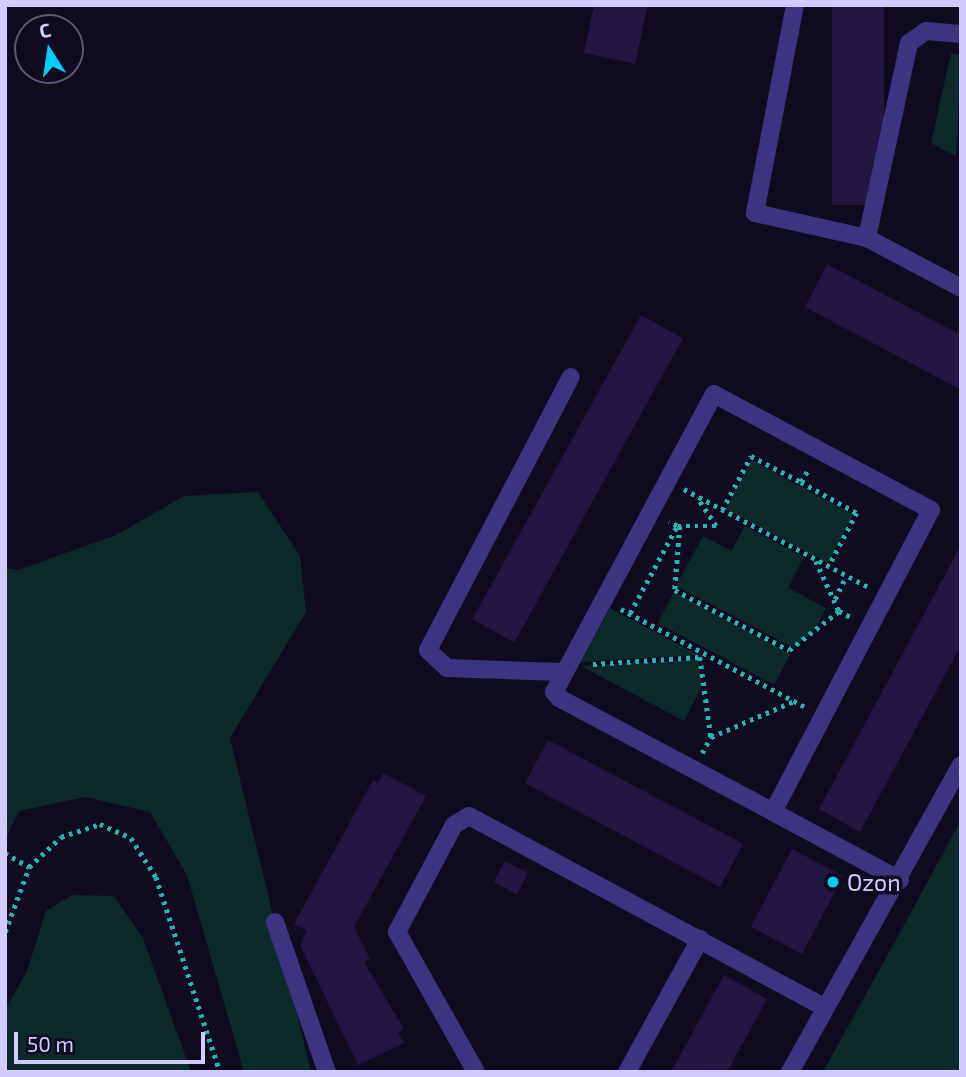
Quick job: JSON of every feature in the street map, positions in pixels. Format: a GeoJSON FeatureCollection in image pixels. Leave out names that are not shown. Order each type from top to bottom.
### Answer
{"type":"FeatureCollection","features":[{"type":"Feature","properties":{"kind":"street"},"geometry":{"type":"LineString","coordinates":[[795,5],[755,213],[867,238],[961,288]]}},
{"type":"Feature","properties":{"kind":"street"},"geometry":{"type":"LineString","coordinates":[[867,238],[909,43],[926,31],[961,34]]}},
{"type":"Feature","properties":{"kind":"street"},"geometry":{"type":"LineString","coordinates":[[565,665],[447,668],[428,650],[571,377]]}},
{"type":"Feature","properties":{"kind":"street"},"geometry":{"type":"LineString","coordinates":[[773,812],[930,519],[925,502],[723,394],[707,399],[554,685],[559,698],[900,880]]}},
{"type":"Feature","properties":{"kind":"street"},"geometry":{"type":"LineString","coordinates":[[790,1072],[900,880],[961,765]]}},
{"type":"Feature","properties":{"kind":"street"},"geometry":{"type":"LineString","coordinates":[[476,1072],[397,932],[460,819],[480,818],[826,1008]]}},
{"type":"Feature","properties":{"kind":"street"},"geometry":{"type":"LineString","coordinates":[[275,922],[327,1072]]}},
{"type":"Feature","properties":{"kind":"street"},"geometry":{"type":"LineString","coordinates":[[627,1072],[700,939]]}},
{"type":"Feature","properties":{"kind":"path"},"geometry":{"type":"LineString","coordinates":[[722,510],[751,456],[858,513],[829,566]]}},
{"type":"Feature","properties":{"kind":"path"},"geometry":{"type":"LineString","coordinates":[[665,479],[888,598]]}},
{"type":"Feature","properties":{"kind":"path"},"geometry":{"type":"LineString","coordinates":[[648,511],[679,526],[716,527],[695,495]]}},
{"type":"Feature","properties":{"kind":"path"},"geometry":{"type":"LineString","coordinates":[[679,526],[675,590],[789,650],[839,611]]}},
{"type":"Feature","properties":{"kind":"path"},"geometry":{"type":"LineString","coordinates":[[630,613],[679,526]]}},
{"type":"Feature","properties":{"kind":"path"},"geometry":{"type":"LineString","coordinates":[[815,559],[839,611],[872,628]]}},
{"type":"Feature","properties":{"kind":"path"},"geometry":{"type":"LineString","coordinates":[[834,600],[846,576]]}},
{"type":"Feature","properties":{"kind":"path"},"geometry":{"type":"LineString","coordinates":[[601,598],[701,655],[824,717]]}},
{"type":"Feature","properties":{"kind":"path"},"geometry":{"type":"LineString","coordinates":[[565,665],[701,655]]}},
{"type":"Feature","properties":{"kind":"path"},"geometry":{"type":"LineString","coordinates":[[693,770],[711,737],[701,655]]}},
{"type":"Feature","properties":{"kind":"path"},"geometry":{"type":"LineString","coordinates":[[711,737],[794,701]]}},
{"type":"Feature","properties":{"kind":"path"},"geometry":{"type":"LineString","coordinates":[[5,932],[29,867],[61,837],[100,824],[131,838],[156,877],[220,1072]]}},
{"type":"Feature","properties":{"kind":"path"},"geometry":{"type":"LineString","coordinates":[[5,853],[29,867]]}},
{"type":"Feature","properties":{"kind":"green space"},"geometry":{"type":"Polygon","coordinates":[[[951,53],[961,55],[956,156],[931,143],[951,53]]]}},
{"type":"Feature","properties":{"kind":"green space"},"geometry":{"type":"Polygon","coordinates":[[[751,460],[853,514],[828,563],[725,509],[751,460]]]}},
{"type":"Feature","properties":{"kind":"green space"},"geometry":{"type":"Polygon","coordinates":[[[258,492],[300,556],[306,612],[230,738],[311,1072],[244,1072],[187,875],[150,812],[85,797],[19,811],[5,840],[5,568],[18,570],[116,535],[184,496],[258,492]]]}},
{"type":"Feature","properties":{"kind":"green space"},"geometry":{"type":"Polygon","coordinates":[[[745,526],[804,557],[788,588],[826,608],[813,633],[792,647],[676,586],[703,536],[731,551],[745,526]]]}},
{"type":"Feature","properties":{"kind":"green space"},"geometry":{"type":"Polygon","coordinates":[[[674,592],[791,654],[774,685],[658,623],[674,592]]]}},
{"type":"Feature","properties":{"kind":"green space"},"geometry":{"type":"Polygon","coordinates":[[[610,608],[698,655],[581,662],[610,608]]]}},
{"type":"Feature","properties":{"kind":"green space"},"geometry":{"type":"Polygon","coordinates":[[[698,659],[702,686],[684,721],[581,666],[698,659]]]}},
{"type":"Feature","properties":{"kind":"green space"},"geometry":{"type":"Polygon","coordinates":[[[961,820],[961,1072],[823,1072],[909,916],[961,820]]]}},
{"type":"Feature","properties":{"kind":"green space"},"geometry":{"type":"Polygon","coordinates":[[[72,895],[114,896],[143,938],[191,1072],[5,1072],[5,1010],[27,971],[46,911],[72,895]]]}},
{"type":"Feature","properties":{"kind":"building"},"geometry":{"type":"Polygon","coordinates":[[[594,5],[648,5],[635,64],[584,53],[594,5]]]}},
{"type":"Feature","properties":{"kind":"building"},"geometry":{"type":"Polygon","coordinates":[[[832,5],[884,5],[884,205],[832,205],[832,5]]]}},
{"type":"Feature","properties":{"kind":"building"},"geometry":{"type":"Polygon","coordinates":[[[827,264],[961,335],[961,390],[805,307],[827,264]]]}},
{"type":"Feature","properties":{"kind":"building"},"geometry":{"type":"Polygon","coordinates":[[[641,315],[683,338],[514,643],[472,619],[641,315]]]}},
{"type":"Feature","properties":{"kind":"building"},"geometry":{"type":"Polygon","coordinates":[[[961,545],[961,645],[860,832],[819,809],[961,545]]]}},
{"type":"Feature","properties":{"kind":"building"},"geometry":{"type":"Polygon","coordinates":[[[548,740],[743,844],[720,887],[525,783],[548,740]]]}},
{"type":"Feature","properties":{"kind":"building"},"geometry":{"type":"Polygon","coordinates":[[[383,773],[426,796],[354,927],[370,959],[364,962],[404,1029],[398,1032],[404,1043],[358,1065],[300,945],[307,931],[294,924],[373,780],[378,783],[383,773]]]}},
{"type":"Feature","properties":{"kind":"building"},"geometry":{"type":"Polygon","coordinates":[[[792,849],[843,876],[802,954],[751,927],[792,849]]]}},
{"type":"Feature","properties":{"kind":"building"},"geometry":{"type":"Polygon","coordinates":[[[505,861],[528,873],[517,894],[494,882],[505,861]]]}},
{"type":"Feature","properties":{"kind":"building"},"geometry":{"type":"Polygon","coordinates":[[[724,975],[767,999],[727,1072],[671,1072],[724,975]]]}},
{"type":"Feature","properties":{"kind":"place","name":"Ozon"},"geometry":{"type":"Point","coordinates":[833,882]}}]}
